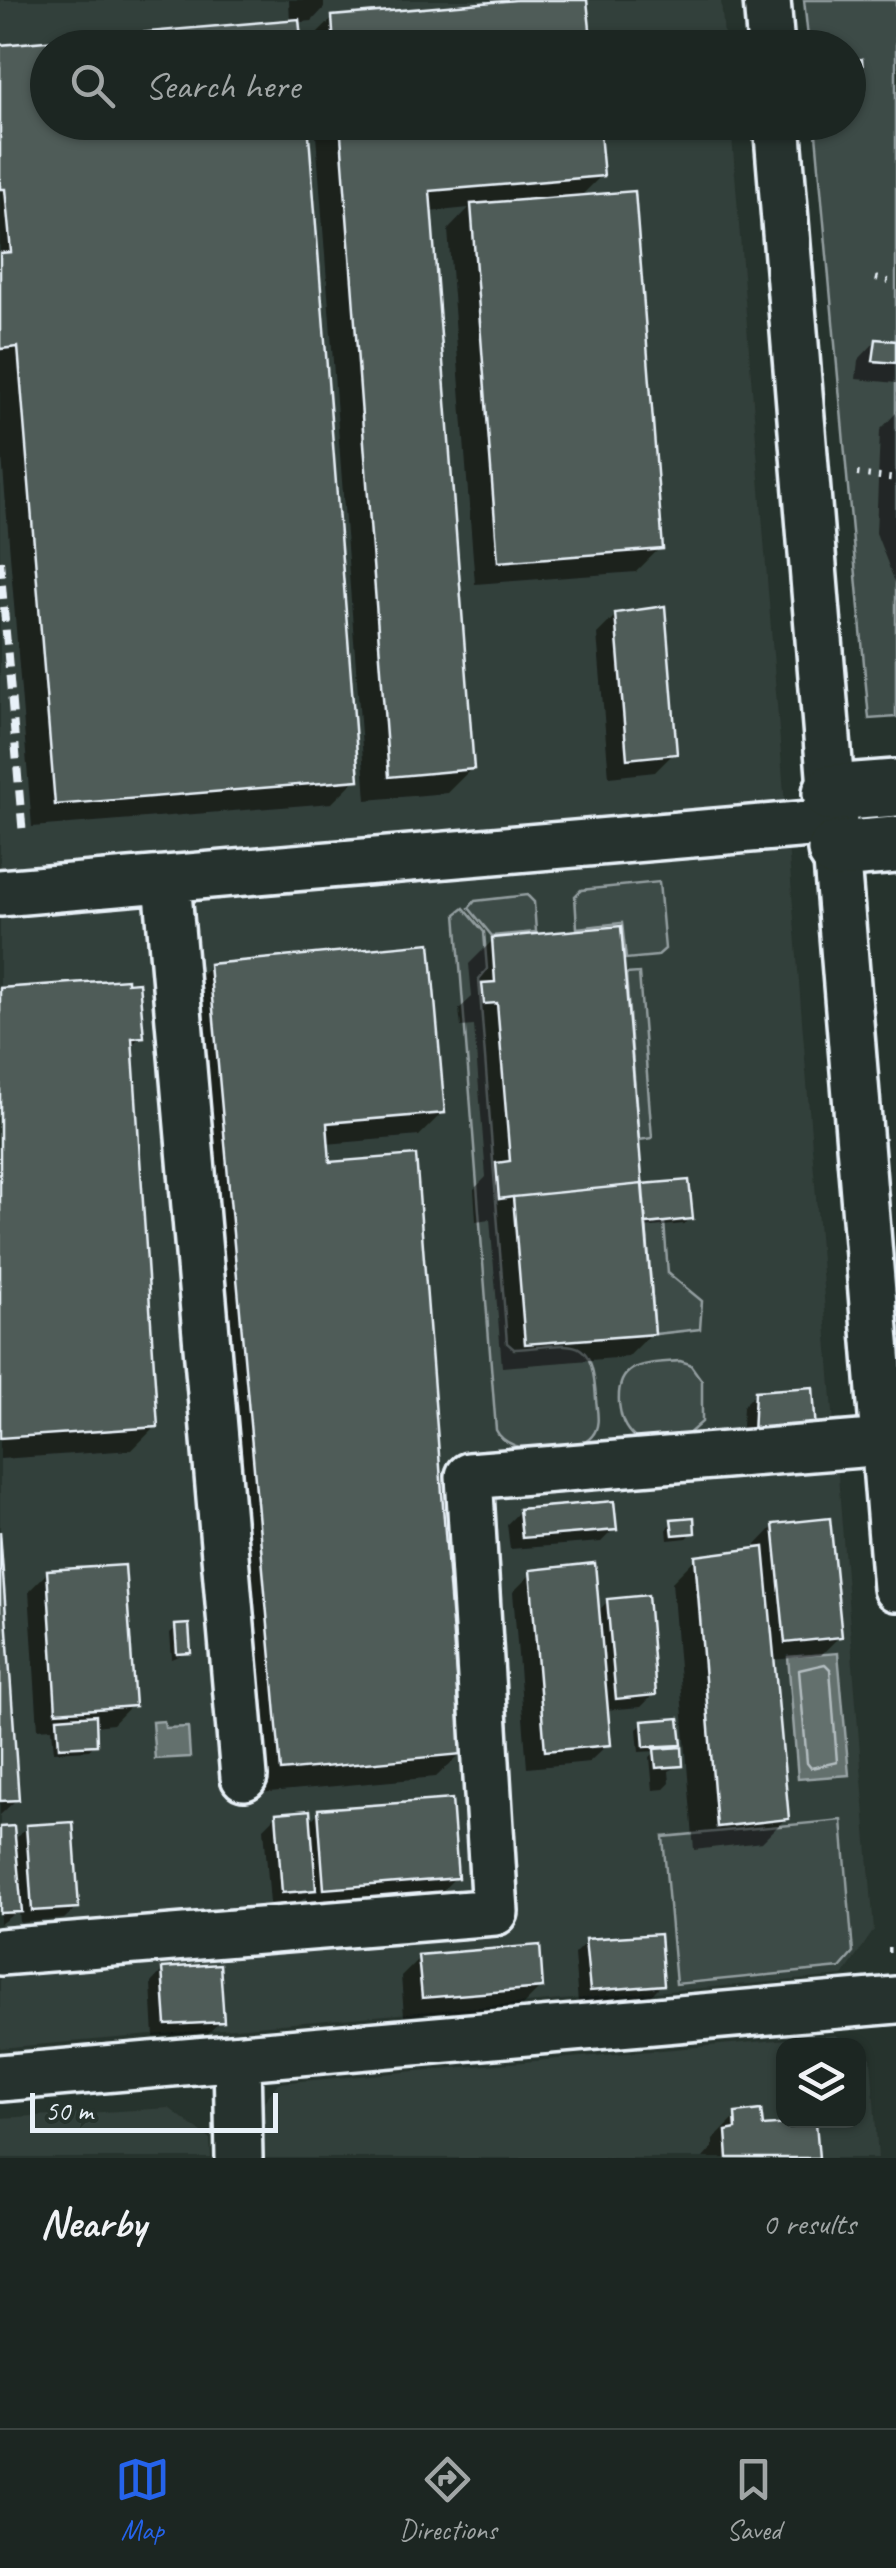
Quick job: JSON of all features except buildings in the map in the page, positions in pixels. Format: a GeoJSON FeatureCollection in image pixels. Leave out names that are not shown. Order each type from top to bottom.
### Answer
{"type":"FeatureCollection","features":[{"type":"Feature","properties":{"kind":"main road"},"geometry":{"type":"LineString","coordinates":[[833,822],[896,788]]}},
{"type":"Feature","properties":{"kind":"main road"},"geometry":{"type":"LineString","coordinates":[[833,822],[896,846]]}},
{"type":"Feature","properties":{"kind":"street"},"geometry":{"type":"LineString","coordinates":[[767,0],[770,30]]}},
{"type":"Feature","properties":{"kind":"street"},"geometry":{"type":"LineString","coordinates":[[778,140],[833,822],[883,1271],[884,1442],[896,1588]]}},
{"type":"Feature","properties":{"kind":"street"},"geometry":{"type":"LineString","coordinates":[[0,893],[833,822]]}},
{"type":"Feature","properties":{"kind":"street"},"geometry":{"type":"LineString","coordinates":[[168,880],[244,1776]]}},
{"type":"Feature","properties":{"kind":"street"},"geometry":{"type":"LineString","coordinates":[[0,1952],[495,1912],[469,1476],[884,1442]]}},
{"type":"Feature","properties":{"kind":"street"},"geometry":{"type":"LineString","coordinates":[[0,2078],[896,2000]]}},
{"type":"Feature","properties":{"kind":"street"},"geometry":{"type":"LineString","coordinates":[[237,2058],[239,2158]]}},
{"type":"Feature","properties":{"kind":"path"},"geometry":{"type":"LineString","coordinates":[[876,278],[892,282]]}},
{"type":"Feature","properties":{"kind":"path"},"geometry":{"type":"LineString","coordinates":[[858,474],[896,479]]}},
{"type":"Feature","properties":{"kind":"shaded area"},"geometry":{"type":"Polygon","coordinates":[[[0,0],[721,0],[724,30],[30,30],[30,140],[732,140],[874,1930],[843,1976],[0,2048],[0,0]]]}},
{"type":"Feature","properties":{"kind":"shaded area"},"geometry":{"type":"Polygon","coordinates":[[[804,0],[896,0],[896,717],[869,719],[817,140],[866,140],[866,30],[807,30],[804,0]]]}},
{"type":"Feature","properties":{"kind":"shaded area"},"geometry":{"type":"Polygon","coordinates":[[[659,882],[665,949],[657,956],[626,959],[622,923],[577,928],[575,896],[581,890],[659,882]]]}},
{"type":"Feature","properties":{"kind":"shaded area"},"geometry":{"type":"Polygon","coordinates":[[[527,895],[534,902],[536,932],[492,936],[469,908],[475,901],[527,895]]]}},
{"type":"Feature","properties":{"kind":"shaded area"},"geometry":{"type":"Polygon","coordinates":[[[464,908],[484,932],[487,969],[479,979],[507,1343],[514,1349],[575,1347],[590,1361],[594,1377],[597,1428],[584,1442],[559,1450],[515,1445],[496,1430],[456,914],[464,908]]]}},
{"type":"Feature","properties":{"kind":"shaded area"},"geometry":{"type":"Polygon","coordinates":[[[639,973],[652,1138],[639,1140],[626,974],[639,973]]]}},
{"type":"Feature","properties":{"kind":"shaded area"},"geometry":{"type":"Polygon","coordinates":[[[664,1222],[668,1273],[702,1301],[700,1329],[655,1334],[646,1224],[664,1222]]]}},
{"type":"Feature","properties":{"kind":"shaded area"},"geometry":{"type":"Polygon","coordinates":[[[680,1361],[690,1364],[702,1381],[702,1422],[686,1436],[635,1438],[621,1413],[619,1389],[623,1379],[636,1367],[680,1361]]]}},
{"type":"Feature","properties":{"kind":"shaded area"},"geometry":{"type":"Polygon","coordinates":[[[842,1820],[853,1953],[840,1968],[676,1984],[663,1837],[842,1820]]]}},
{"type":"Feature","properties":{"kind":"shaded area"},"geometry":{"type":"Polygon","coordinates":[[[776,2040],[776,2128],[866,2128],[866,2055],[871,2058],[878,2158],[259,2158],[255,2113],[278,2083],[776,2040]]]}},
{"type":"Feature","properties":{"kind":"shaded area"},"geometry":{"type":"Polygon","coordinates":[[[169,2108],[210,2139],[211,2158],[0,2158],[0,2118],[169,2108]]]}},
{"type":"Feature","properties":{"kind":"water"},"geometry":{"type":"Polygon","coordinates":[[[838,1653],[849,1775],[798,1779],[788,1657],[838,1653]]]}},
{"type":"Feature","properties":{"kind":"water"},"geometry":{"type":"Polygon","coordinates":[[[164,1721],[165,1728],[188,1727],[190,1757],[155,1759],[152,1722],[164,1721]]]}},
{"type":"Feature","properties":{"kind":"railway"},"geometry":{"type":"LineString","coordinates":[[0,561],[23,836]]}}]}
